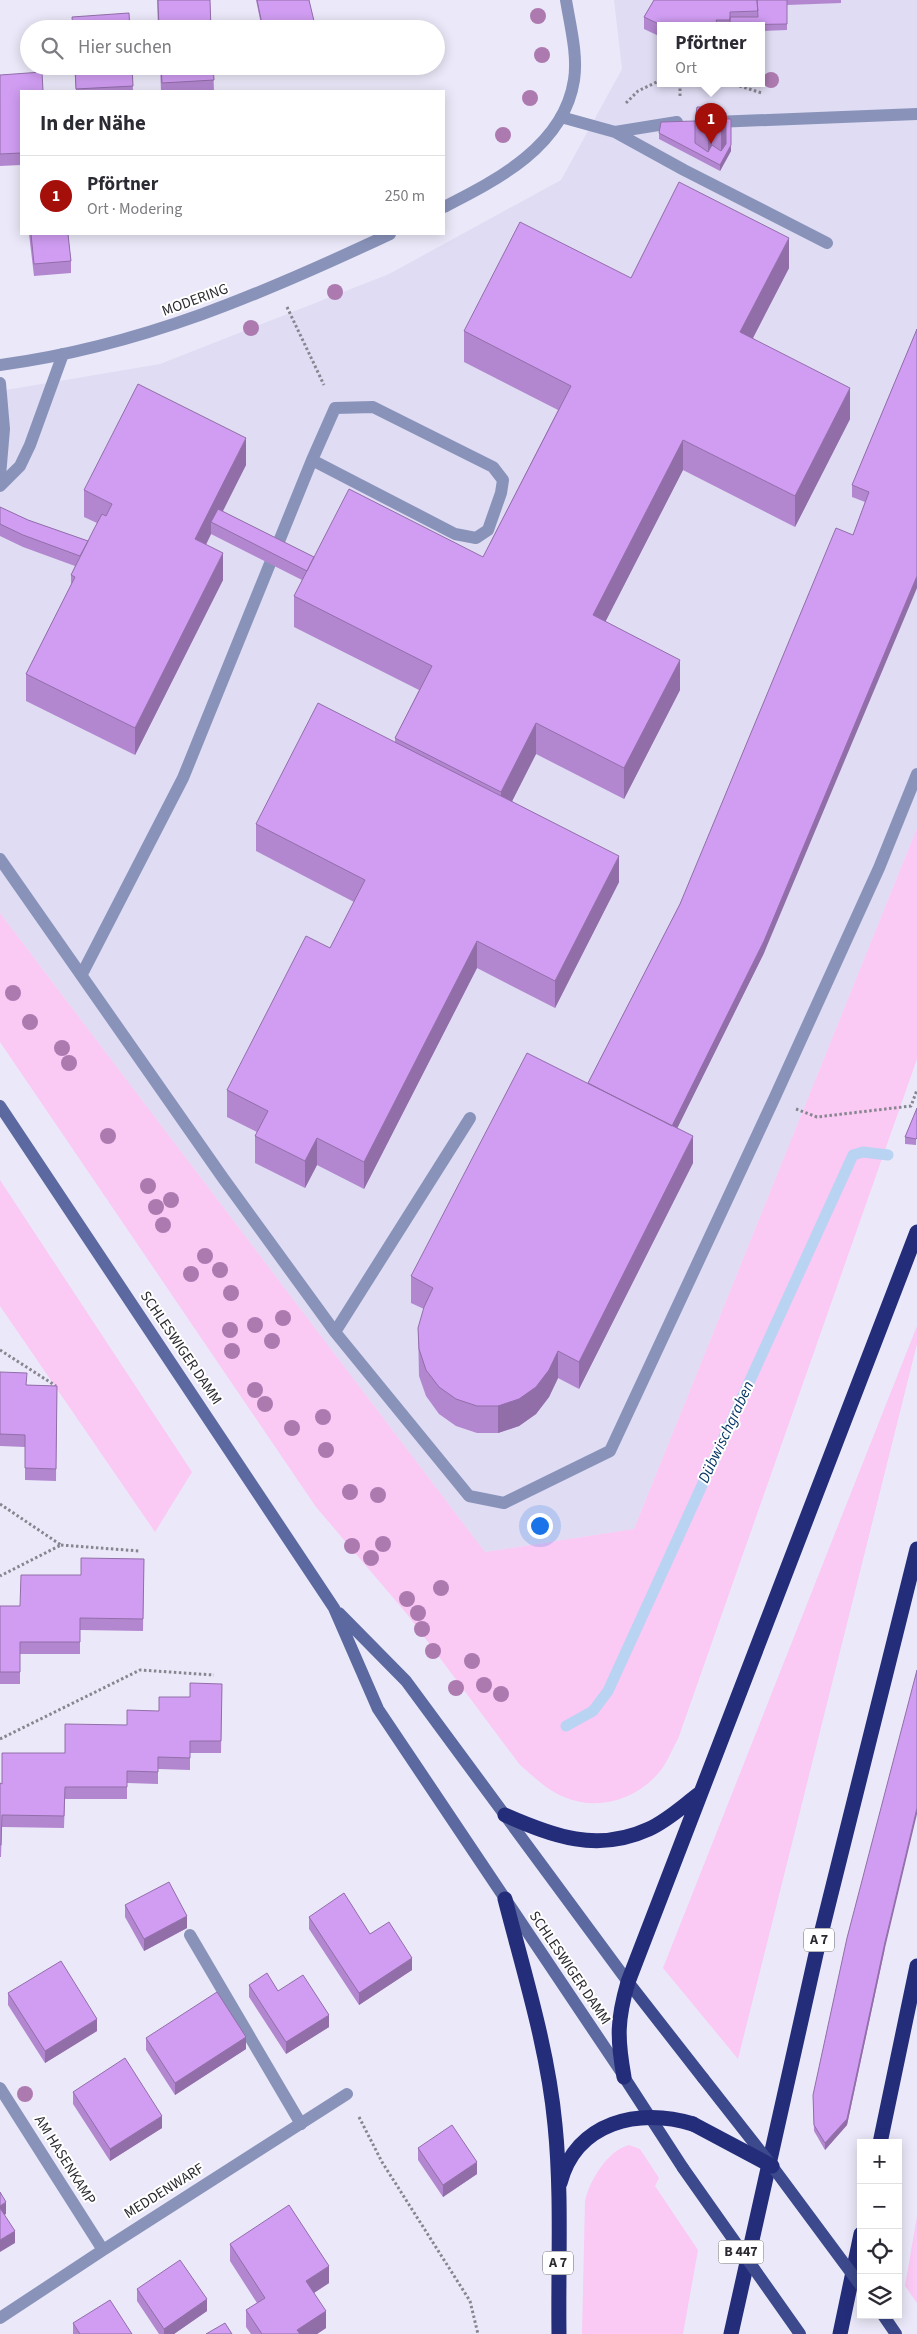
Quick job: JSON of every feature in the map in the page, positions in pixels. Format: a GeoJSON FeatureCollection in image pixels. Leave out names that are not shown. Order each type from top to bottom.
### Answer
{"type":"FeatureCollection","features":[{"type":"Feature","properties":{"kind":"highway"},"geometry":{"type":"LineString","coordinates":[[624,2077],[618,2026],[628,1982],[917,1232]]}},
{"type":"Feature","properties":{"kind":"highway","name":"A 7"},"geometry":{"type":"LineString","coordinates":[[730,2334],[816,1954],[917,1549]]}},
{"type":"Feature","properties":{"kind":"highway"},"geometry":{"type":"LineString","coordinates":[[505,1815],[543,1831],[578,1840],[606,1840],[628,1837],[650,1829],[700,1793]]}},
{"type":"Feature","properties":{"kind":"highway","name":"A 7"},"geometry":{"type":"LineString","coordinates":[[506,1899],[536,2021],[555,2125],[558,2192],[559,2334]]}},
{"type":"Feature","properties":{"kind":"highway"},"geometry":{"type":"LineString","coordinates":[[881,2139],[917,1967]]}},
{"type":"Feature","properties":{"kind":"highway"},"geometry":{"type":"LineString","coordinates":[[649,2116],[673,2118],[693,2124],[772,2166]]}},
{"type":"Feature","properties":{"kind":"highway","name":"A 7"},"geometry":{"type":"LineString","coordinates":[[558,2192],[569,2161],[582,2144],[608,2126],[625,2119],[649,2116]]}},
{"type":"Feature","properties":{"kind":"highway"},"geometry":{"type":"LineString","coordinates":[[840,2334],[857,2253]]}},
{"type":"Feature","properties":{"kind":"main road","name":"SCHLESWIGER DAMM"},"geometry":{"type":"LineString","coordinates":[[0,1106],[334,1608],[378,1709],[683,2168],[800,2334]]}},
{"type":"Feature","properties":{"kind":"main road","name":"SCHLESWIGER DAMM"},"geometry":{"type":"LineString","coordinates":[[334,1608],[406,1681],[628,1982],[772,2166],[857,2281]]}},
{"type":"Feature","properties":{"kind":"main road"},"geometry":{"type":"LineString","coordinates":[[885,2319],[896,2334]]}},
{"type":"Feature","properties":{"kind":"street"},"geometry":{"type":"LineString","coordinates":[[445,206],[481,188],[531,154],[544,141],[561,117],[574,80],[574,62],[566,0]]}},
{"type":"Feature","properties":{"kind":"street"},"geometry":{"type":"LineString","coordinates":[[705,122],[917,114]]}},
{"type":"Feature","properties":{"kind":"street"},"geometry":{"type":"LineString","coordinates":[[561,117],[615,132],[684,170],[827,243]]}},
{"type":"Feature","properties":{"kind":"street"},"geometry":{"type":"LineString","coordinates":[[615,132],[654,125],[688,122]]}},
{"type":"Feature","properties":{"kind":"street","name":"MODERING"},"geometry":{"type":"LineString","coordinates":[[0,365],[63,354],[159,330],[277,286],[388,235]]}},
{"type":"Feature","properties":{"kind":"street"},"geometry":{"type":"LineString","coordinates":[[0,486],[20,466],[27,452],[63,354]]}},
{"type":"Feature","properties":{"kind":"street"},"geometry":{"type":"LineString","coordinates":[[0,383],[4,429],[0,476]]}},
{"type":"Feature","properties":{"kind":"street"},"geometry":{"type":"LineString","coordinates":[[82,974],[183,778],[312,460],[335,408],[373,407],[493,467],[503,480],[501,492],[488,530],[476,538],[455,534],[312,460]]}},
{"type":"Feature","properties":{"kind":"street"},"geometry":{"type":"LineString","coordinates":[[0,859],[223,1178],[335,1332],[469,1496],[504,1504],[610,1451],[879,868],[917,774]]}},
{"type":"Feature","properties":{"kind":"street"},"geometry":{"type":"LineString","coordinates":[[335,1332],[470,1118]]}},
{"type":"Feature","properties":{"kind":"street"},"geometry":{"type":"LineString","coordinates":[[190,1935],[301,2124]]}},
{"type":"Feature","properties":{"kind":"street","name":"AM HASENKAMP"},"geometry":{"type":"LineString","coordinates":[[0,2088],[103,2250]]}},
{"type":"Feature","properties":{"kind":"street","name":"MEDDENWARF"},"geometry":{"type":"LineString","coordinates":[[0,2318],[347,2094]]}},
{"type":"Feature","properties":{"kind":"path"},"geometry":{"type":"LineString","coordinates":[[680,87],[680,92]]}},
{"type":"Feature","properties":{"kind":"path"},"geometry":{"type":"LineString","coordinates":[[277,286],[335,408]]}},
{"type":"Feature","properties":{"kind":"path"},"geometry":{"type":"LineString","coordinates":[[774,1099],[817,1117],[911,1106],[917,1090]]}},
{"type":"Feature","properties":{"kind":"path"},"geometry":{"type":"LineString","coordinates":[[0,1350],[56,1386]]}},
{"type":"Feature","properties":{"kind":"path"},"geometry":{"type":"LineString","coordinates":[[0,1504],[61,1545],[139,1551]]}},
{"type":"Feature","properties":{"kind":"path"},"geometry":{"type":"LineString","coordinates":[[0,1576],[61,1545]]}},
{"type":"Feature","properties":{"kind":"path"},"geometry":{"type":"LineString","coordinates":[[0,1739],[140,1670],[214,1675]]}},
{"type":"Feature","properties":{"kind":"path"},"geometry":{"type":"LineString","coordinates":[[347,2094],[382,2162],[470,2301],[478,2334]]}},
{"type":"Feature","properties":{"kind":"shaded area"},"geometry":{"type":"Polygon","coordinates":[[[614,0],[917,0],[917,828],[634,1529],[485,1552],[0,913],[0,391],[160,364],[389,274],[561,180],[622,69],[614,0]]]}},
{"type":"Feature","properties":{"kind":"shaded area"},"geometry":{"type":"Polygon","coordinates":[[[917,828],[917,1059],[678,1739],[661,1770],[641,1789],[617,1800],[604,1803],[577,1801],[564,1797],[546,1787],[520,1765],[407,1614],[316,1507],[0,1042],[0,913],[485,1552],[634,1529],[917,828]]]}},
{"type":"Feature","properties":{"kind":"shaded area"},"geometry":{"type":"Polygon","coordinates":[[[0,1180],[192,1472],[155,1532],[0,1306],[0,1180]]]}},
{"type":"Feature","properties":{"kind":"shaded area"},"geometry":{"type":"Polygon","coordinates":[[[917,1326],[917,1344],[738,2059],[663,1968],[917,1326]]]}},
{"type":"Feature","properties":{"kind":"shaded area"},"geometry":{"type":"Polygon","coordinates":[[[629,2145],[640,2149],[659,2178],[655,2186],[698,2250],[683,2334],[582,2334],[585,2201],[591,2184],[601,2167],[614,2153],[629,2145]]]}},
{"type":"Feature","properties":{"kind":"shaded area"},"geometry":{"type":"Polygon","coordinates":[[[917,2216],[917,2303],[905,2286],[917,2216]]]}},
{"type":"Feature","properties":{"kind":"building"},"geometry":{"type":"Polygon","coordinates":[[[158,0],[210,0],[211,20],[159,20],[158,0]]]}},
{"type":"Feature","properties":{"kind":"building"},"geometry":{"type":"Polygon","coordinates":[[[257,0],[309,0],[314,20],[261,20],[257,0]]]}},
{"type":"Feature","properties":{"kind":"building"},"geometry":{"type":"Polygon","coordinates":[[[654,0],[757,0],[758,11],[730,12],[730,20],[716,20],[717,22],[657,23],[644,17],[654,0]]]}},
{"type":"Feature","properties":{"kind":"building"},"geometry":{"type":"Polygon","coordinates":[[[757,0],[787,0],[787,24],[730,22],[730,17],[758,17],[757,0]]]}},
{"type":"Feature","properties":{"kind":"building"},"geometry":{"type":"Polygon","coordinates":[[[129,13],[129,20],[72,20],[72,17],[129,13]]]}},
{"type":"Feature","properties":{"kind":"building"},"geometry":{"type":"Polygon","coordinates":[[[0,75],[42,75],[43,90],[20,90],[20,153],[0,154],[0,75]]]}},
{"type":"Feature","properties":{"kind":"building"},"geometry":{"type":"Polygon","coordinates":[[[75,75],[132,75],[133,86],[76,89],[75,75]]]}},
{"type":"Feature","properties":{"kind":"building"},"geometry":{"type":"Polygon","coordinates":[[[162,75],[214,75],[214,80],[162,83],[162,75]]]}},
{"type":"Feature","properties":{"kind":"building"},"geometry":{"type":"Polygon","coordinates":[[[697,107],[713,107],[713,113],[726,113],[726,124],[721,131],[712,124],[708,131],[695,122],[697,107]]]}},
{"type":"Feature","properties":{"kind":"building"},"geometry":{"type":"Polygon","coordinates":[[[726,119],[731,119],[731,145],[720,165],[659,133],[661,122],[695,121],[695,143],[708,152],[712,145],[721,151],[726,144],[726,119]]]}},
{"type":"Feature","properties":{"kind":"building"},"geometry":{"type":"Polygon","coordinates":[[[679,182],[789,238],[740,332],[850,388],[795,496],[683,440],[593,615],[680,660],[624,768],[536,723],[501,792],[395,738],[432,666],[294,596],[349,489],[483,557],[571,386],[464,331],[520,222],[631,278],[679,182]]]}},
{"type":"Feature","properties":{"kind":"building"},"geometry":{"type":"Polygon","coordinates":[[[31,235],[68,235],[71,261],[34,264],[31,235]]]}},
{"type":"Feature","properties":{"kind":"building"},"geometry":{"type":"Polygon","coordinates":[[[917,329],[917,576],[764,941],[672,1126],[588,1083],[680,904],[836,528],[853,535],[869,492],[852,485],[917,329]]]}},
{"type":"Feature","properties":{"kind":"building"},"geometry":{"type":"Polygon","coordinates":[[[138,384],[246,438],[195,539],[223,553],[135,728],[26,674],[75,577],[71,575],[94,529],[102,514],[106,516],[112,504],[84,490],[138,384]]]}},
{"type":"Feature","properties":{"kind":"building"},"geometry":{"type":"Polygon","coordinates":[[[0,507],[28,520],[88,541],[80,556],[23,535],[0,524],[0,507]]]}},
{"type":"Feature","properties":{"kind":"building"},"geometry":{"type":"Polygon","coordinates":[[[218,509],[314,557],[307,571],[211,522],[218,509]]]}},
{"type":"Feature","properties":{"kind":"building"},"geometry":{"type":"Polygon","coordinates":[[[318,703],[619,856],[555,981],[477,941],[364,1162],[317,1138],[305,1161],[255,1136],[268,1111],[227,1090],[306,936],[330,948],[365,880],[256,824],[318,703]]]}},
{"type":"Feature","properties":{"kind":"building"},"geometry":{"type":"Polygon","coordinates":[[[527,1053],[693,1136],[579,1362],[558,1351],[549,1370],[536,1387],[519,1399],[498,1406],[477,1406],[456,1399],[439,1387],[426,1370],[419,1349],[418,1328],[424,1307],[433,1288],[411,1276],[527,1053]]]}},
{"type":"Feature","properties":{"kind":"building"},"geometry":{"type":"Polygon","coordinates":[[[917,1108],[917,1138],[905,1137],[917,1108]]]}},
{"type":"Feature","properties":{"kind":"building"},"geometry":{"type":"Polygon","coordinates":[[[0,1372],[27,1373],[26,1385],[57,1386],[56,1469],[25,1468],[25,1435],[0,1434],[0,1372]]]}},
{"type":"Feature","properties":{"kind":"building"},"geometry":{"type":"Polygon","coordinates":[[[81,1558],[144,1559],[143,1619],[80,1618],[80,1642],[20,1642],[20,1672],[0,1672],[0,1606],[20,1606],[21,1575],[81,1575],[81,1558]]]}},
{"type":"Feature","properties":{"kind":"building"},"geometry":{"type":"Polygon","coordinates":[[[917,1670],[917,1808],[885,1942],[847,2119],[825,2143],[814,2125],[813,2095],[847,1938],[917,1670]]]}},
{"type":"Feature","properties":{"kind":"building"},"geometry":{"type":"Polygon","coordinates":[[[190,1683],[222,1684],[221,1741],[190,1741],[190,1758],[158,1757],[158,1772],[127,1771],[127,1787],[65,1787],[64,1816],[2,1815],[0,1845],[2,1753],[65,1753],[65,1724],[127,1725],[127,1710],[159,1711],[159,1697],[190,1697],[190,1683]]]}},
{"type":"Feature","properties":{"kind":"building"},"geometry":{"type":"Polygon","coordinates":[[[169,1882],[187,1916],[144,1939],[125,1905],[169,1882]]]}},
{"type":"Feature","properties":{"kind":"building"},"geometry":{"type":"Polygon","coordinates":[[[344,1893],[370,1934],[389,1922],[412,1958],[359,1993],[309,1917],[344,1893]]]}},
{"type":"Feature","properties":{"kind":"building"},"geometry":{"type":"Polygon","coordinates":[[[61,1961],[97,2019],[45,2051],[8,1993],[61,1961]]]}},
{"type":"Feature","properties":{"kind":"building"},"geometry":{"type":"Polygon","coordinates":[[[267,1973],[278,1991],[303,1975],[329,2015],[286,2042],[249,1985],[267,1973]]]}},
{"type":"Feature","properties":{"kind":"building"},"geometry":{"type":"Polygon","coordinates":[[[217,1992],[246,2037],[175,2083],[146,2038],[217,1992]]]}},
{"type":"Feature","properties":{"kind":"building"},"geometry":{"type":"Polygon","coordinates":[[[125,2058],[162,2116],[110,2149],[73,2092],[125,2058]]]}},
{"type":"Feature","properties":{"kind":"building"},"geometry":{"type":"Polygon","coordinates":[[[452,2125],[477,2162],[443,2185],[418,2148],[452,2125]]]}},
{"type":"Feature","properties":{"kind":"building"},"geometry":{"type":"Polygon","coordinates":[[[0,2192],[6,2202],[0,2206],[0,2192]]]}},
{"type":"Feature","properties":{"kind":"building"},"geometry":{"type":"Polygon","coordinates":[[[289,2205],[329,2266],[306,2281],[326,2311],[297,2330],[300,2334],[262,2334],[246,2310],[265,2298],[230,2244],[289,2205]]]}},
{"type":"Feature","properties":{"kind":"building"},"geometry":{"type":"Polygon","coordinates":[[[0,2208],[15,2231],[0,2240],[0,2208]]]}},
{"type":"Feature","properties":{"kind":"building"},"geometry":{"type":"Polygon","coordinates":[[[180,2260],[207,2299],[164,2329],[137,2289],[180,2260]]]}},
{"type":"Feature","properties":{"kind":"building"},"geometry":{"type":"Polygon","coordinates":[[[110,2300],[132,2334],[80,2334],[73,2323],[110,2300]]]}},
{"type":"Feature","properties":{"kind":"building"},"geometry":{"type":"Polygon","coordinates":[[[225,2323],[232,2334],[206,2334],[225,2323]]]}},
{"type":"Feature","properties":{"kind":"waterway","name":"Dübwischgraben"},"geometry":{"type":"LineString","coordinates":[[566,1726],[593,1711],[608,1691],[853,1155],[863,1152],[888,1155]]}},
{"type":"Feature","properties":{"kind":"place","name":"Pförtner"},"geometry":{"type":"Point","coordinates":[711,144]}}]}
